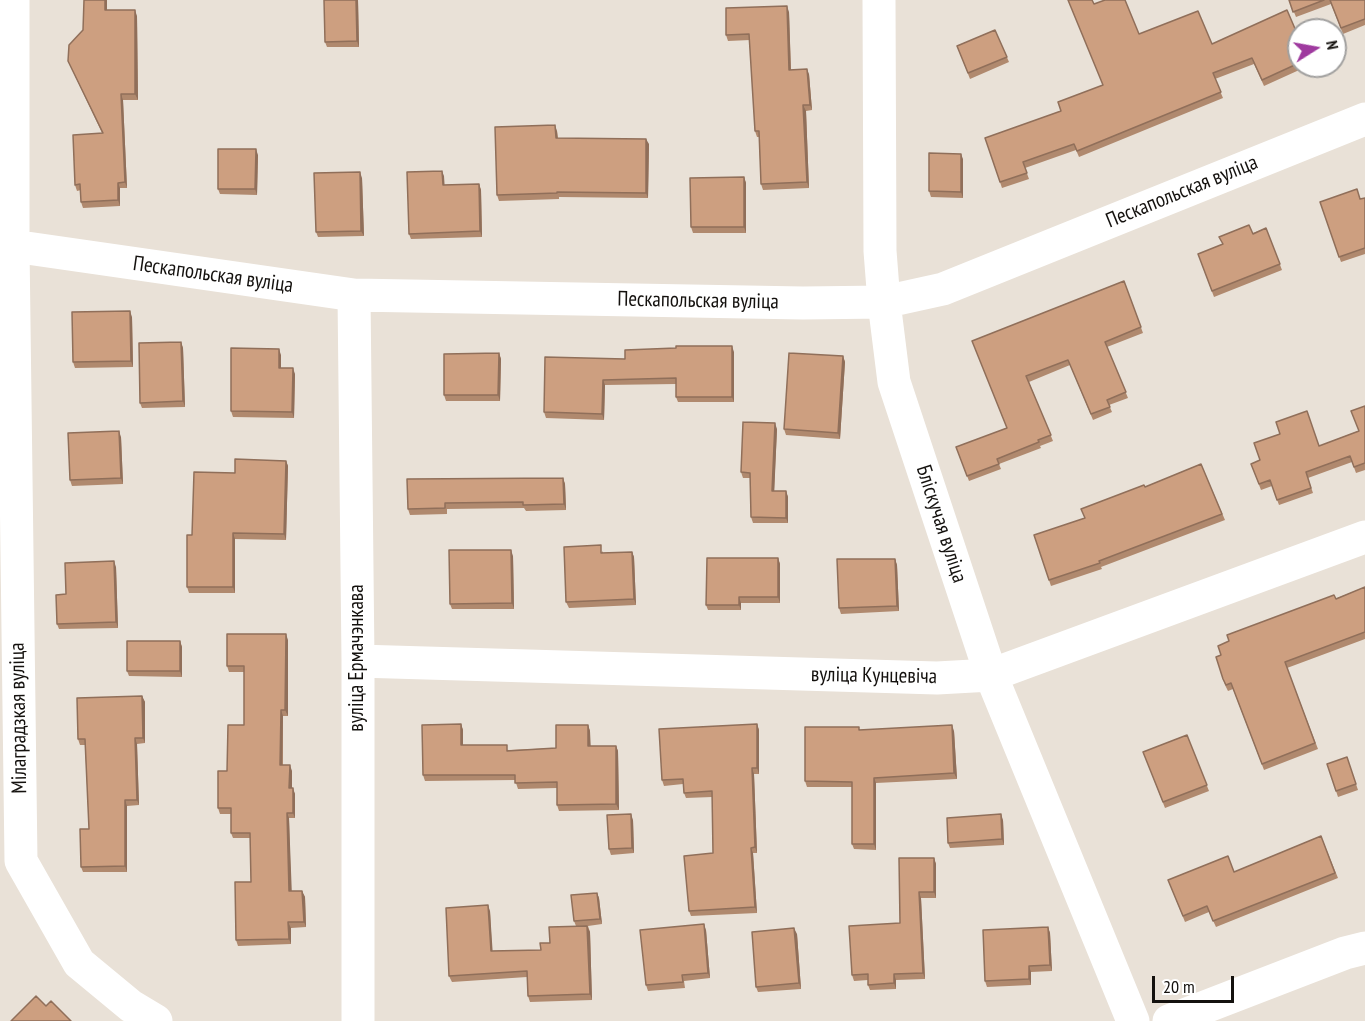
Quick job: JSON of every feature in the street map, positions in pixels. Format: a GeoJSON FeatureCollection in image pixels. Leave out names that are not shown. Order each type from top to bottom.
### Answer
{"type":"FeatureCollection","features":[{"type":"Feature","properties":{"kind":"street","name":"Мілаградзкая вуліца"},"geometry":{"type":"LineString","coordinates":[[13,0],[6,246],[21,861],[79,963],[131,1006],[156,1021]]}},
{"type":"Feature","properties":{"kind":"street","name":"Бліскучая вуліца"},"geometry":{"type":"LineString","coordinates":[[879,0],[880,251],[894,382],[991,675],[1133,1021]]}},
{"type":"Feature","properties":{"kind":"street","name":"Пескапольская вуліца"},"geometry":{"type":"LineString","coordinates":[[6,246],[354,295],[803,303],[884,302],[943,289],[1365,118]]}},
{"type":"Feature","properties":{"kind":"street","name":"вуліца Ермачэнкава"},"geometry":{"type":"LineString","coordinates":[[354,295],[358,661],[358,1021]]}},
{"type":"Feature","properties":{"kind":"street","name":"вуліца Кунцевіча"},"geometry":{"type":"LineString","coordinates":[[358,661],[937,678],[991,675],[1365,537]]}},
{"type":"Feature","properties":{"kind":"street"},"geometry":{"type":"LineString","coordinates":[[1168,1021],[1345,953],[1365,948]]}},
{"type":"Feature","properties":{"kind":"building"},"geometry":{"type":"Polygon","coordinates":[[[84,0],[105,0],[105,10],[135,10],[135,94],[121,94],[125,182],[118,183],[118,200],[81,202],[80,184],[75,185],[73,135],[103,133],[68,61],[69,45],[83,30],[84,0]]]}},
{"type":"Feature","properties":{"kind":"building"},"geometry":{"type":"Polygon","coordinates":[[[324,0],[356,0],[357,41],[325,42],[324,0]]]}},
{"type":"Feature","properties":{"kind":"building"},"geometry":{"type":"Polygon","coordinates":[[[1068,0],[1092,0],[1094,4],[1105,0],[1125,0],[1139,34],[1198,11],[1212,44],[1287,10],[1290,18],[1287,18],[1287,69],[1262,80],[1252,58],[1213,73],[1221,92],[1077,151],[1074,144],[1023,162],[1027,173],[1000,182],[985,138],[1061,111],[1058,102],[1103,85],[1068,0]]]}},
{"type":"Feature","properties":{"kind":"building"},"geometry":{"type":"Polygon","coordinates":[[[1289,0],[1324,0],[1293,12],[1289,0]]]}},
{"type":"Feature","properties":{"kind":"building"},"geometry":{"type":"Polygon","coordinates":[[[1330,0],[1365,0],[1365,19],[1347,26],[1347,18],[1337,18],[1330,0]]]}},
{"type":"Feature","properties":{"kind":"building"},"geometry":{"type":"Polygon","coordinates":[[[787,6],[789,70],[807,69],[810,105],[803,105],[807,182],[761,184],[759,131],[755,131],[749,34],[726,35],[726,8],[787,6]]]}},
{"type":"Feature","properties":{"kind":"building"},"geometry":{"type":"Polygon","coordinates":[[[995,30],[1007,57],[968,73],[957,46],[995,30]]]}},
{"type":"Feature","properties":{"kind":"building"},"geometry":{"type":"Polygon","coordinates":[[[555,125],[556,138],[646,139],[646,193],[557,192],[497,195],[495,127],[555,125]]]}},
{"type":"Feature","properties":{"kind":"building"},"geometry":{"type":"Polygon","coordinates":[[[218,149],[256,149],[255,189],[218,189],[218,149]]]}},
{"type":"Feature","properties":{"kind":"building"},"geometry":{"type":"Polygon","coordinates":[[[929,153],[961,154],[961,192],[929,191],[929,153]]]}},
{"type":"Feature","properties":{"kind":"building"},"geometry":{"type":"Polygon","coordinates":[[[442,171],[443,185],[479,184],[480,231],[409,234],[407,172],[442,171]]]}},
{"type":"Feature","properties":{"kind":"building"},"geometry":{"type":"Polygon","coordinates":[[[360,172],[361,231],[316,232],[314,173],[360,172]]]}},
{"type":"Feature","properties":{"kind":"building"},"geometry":{"type":"Polygon","coordinates":[[[744,177],[744,227],[691,227],[690,178],[744,177]]]}},
{"type":"Feature","properties":{"kind":"building"},"geometry":{"type":"Polygon","coordinates":[[[1357,189],[1360,199],[1365,198],[1365,248],[1339,257],[1320,202],[1357,189]]]}},
{"type":"Feature","properties":{"kind":"building"},"geometry":{"type":"Polygon","coordinates":[[[1249,225],[1253,234],[1266,228],[1280,264],[1212,291],[1198,254],[1223,244],[1219,237],[1249,225]]]}},
{"type":"Feature","properties":{"kind":"building"},"geometry":{"type":"Polygon","coordinates":[[[1124,281],[1141,327],[1105,342],[1126,392],[1107,400],[1110,407],[1091,414],[1068,360],[1026,376],[1051,435],[997,459],[999,464],[967,476],[956,447],[1007,428],[972,341],[1124,281]]]}},
{"type":"Feature","properties":{"kind":"building"},"geometry":{"type":"Polygon","coordinates":[[[130,311],[131,361],[73,362],[72,312],[130,311]]]}},
{"type":"Feature","properties":{"kind":"building"},"geometry":{"type":"Polygon","coordinates":[[[181,342],[183,401],[140,403],[139,343],[181,342]]]}},
{"type":"Feature","properties":{"kind":"building"},"geometry":{"type":"Polygon","coordinates":[[[676,346],[732,346],[732,397],[676,397],[676,378],[603,380],[602,414],[544,412],[545,357],[625,359],[625,350],[676,348],[676,346]]]}},
{"type":"Feature","properties":{"kind":"building"},"geometry":{"type":"Polygon","coordinates":[[[231,348],[279,349],[279,368],[293,368],[292,412],[231,411],[231,348]]]}},
{"type":"Feature","properties":{"kind":"building"},"geometry":{"type":"Polygon","coordinates":[[[499,353],[498,395],[444,395],[444,354],[499,353]]]}},
{"type":"Feature","properties":{"kind":"building"},"geometry":{"type":"Polygon","coordinates":[[[789,353],[843,356],[838,433],[784,429],[789,353]]]}},
{"type":"Feature","properties":{"kind":"building"},"geometry":{"type":"Polygon","coordinates":[[[1365,406],[1365,463],[1354,467],[1350,456],[1306,472],[1311,488],[1277,500],[1270,480],[1259,484],[1251,464],[1260,460],[1254,443],[1280,434],[1276,422],[1307,411],[1319,446],[1359,431],[1351,411],[1365,406]]]}},
{"type":"Feature","properties":{"kind":"building"},"geometry":{"type":"Polygon","coordinates":[[[743,422],[775,423],[772,491],[786,491],[786,518],[751,517],[750,473],[741,472],[743,422]]]}},
{"type":"Feature","properties":{"kind":"building"},"geometry":{"type":"Polygon","coordinates":[[[119,431],[121,478],[70,480],[68,433],[119,431]]]}},
{"type":"Feature","properties":{"kind":"building"},"geometry":{"type":"Polygon","coordinates":[[[235,459],[286,461],[284,534],[233,533],[233,587],[187,587],[187,535],[192,535],[194,472],[235,473],[235,459]]]}},
{"type":"Feature","properties":{"kind":"building"},"geometry":{"type":"Polygon","coordinates":[[[1201,464],[1222,514],[1099,561],[1100,563],[1049,580],[1034,535],[1085,518],[1081,509],[1144,485],[1145,487],[1201,464]]]}},
{"type":"Feature","properties":{"kind":"building"},"geometry":{"type":"Polygon","coordinates":[[[563,478],[564,504],[445,503],[445,508],[408,509],[407,479],[563,478]]]}},
{"type":"Feature","properties":{"kind":"building"},"geometry":{"type":"Polygon","coordinates":[[[601,545],[601,553],[632,552],[634,599],[566,602],[564,547],[601,545]]]}},
{"type":"Feature","properties":{"kind":"building"},"geometry":{"type":"Polygon","coordinates":[[[449,550],[511,550],[512,603],[450,604],[449,550]]]}},
{"type":"Feature","properties":{"kind":"building"},"geometry":{"type":"Polygon","coordinates":[[[707,558],[778,558],[778,597],[739,597],[739,605],[706,605],[707,558]]]}},
{"type":"Feature","properties":{"kind":"building"},"geometry":{"type":"Polygon","coordinates":[[[837,559],[895,559],[897,606],[839,608],[837,559]]]}},
{"type":"Feature","properties":{"kind":"building"},"geometry":{"type":"Polygon","coordinates":[[[114,561],[116,622],[57,624],[56,595],[66,594],[65,563],[114,561]]]}},
{"type":"Feature","properties":{"kind":"building"},"geometry":{"type":"Polygon","coordinates":[[[1365,587],[1365,632],[1285,662],[1315,743],[1262,764],[1231,683],[1226,685],[1223,679],[1216,657],[1221,655],[1218,646],[1229,641],[1227,635],[1334,595],[1336,599],[1365,587]]]}},
{"type":"Feature","properties":{"kind":"building"},"geometry":{"type":"Polygon","coordinates":[[[227,634],[286,634],[285,710],[281,710],[280,765],[290,765],[289,788],[293,788],[293,813],[287,813],[289,891],[302,891],[304,922],[288,922],[289,939],[236,940],[235,882],[251,882],[250,833],[231,833],[231,808],[218,808],[218,771],[227,771],[228,725],[244,725],[244,666],[227,666],[227,634]]]}},
{"type":"Feature","properties":{"kind":"building"},"geometry":{"type":"Polygon","coordinates":[[[127,641],[180,641],[180,671],[127,671],[127,641]]]}},
{"type":"Feature","properties":{"kind":"building"},"geometry":{"type":"Polygon","coordinates":[[[142,696],[143,738],[135,738],[137,800],[125,800],[125,866],[81,867],[80,829],[89,829],[85,739],[78,739],[77,698],[142,696]]]}},
{"type":"Feature","properties":{"kind":"building"},"geometry":{"type":"Polygon","coordinates":[[[461,724],[461,745],[507,745],[507,751],[556,748],[556,725],[588,725],[588,746],[616,746],[616,804],[557,805],[557,782],[515,783],[515,775],[423,775],[422,725],[461,724]]]}},
{"type":"Feature","properties":{"kind":"building"},"geometry":{"type":"Polygon","coordinates":[[[757,724],[757,768],[752,768],[755,847],[751,848],[755,907],[689,911],[684,856],[713,853],[712,791],[684,793],[683,779],[662,780],[659,729],[757,724]]]}},
{"type":"Feature","properties":{"kind":"building"},"geometry":{"type":"Polygon","coordinates":[[[952,725],[954,773],[874,778],[874,844],[852,844],[852,782],[805,781],[805,727],[859,727],[859,730],[952,725]]]}},
{"type":"Feature","properties":{"kind":"building"},"geometry":{"type":"Polygon","coordinates":[[[1187,735],[1207,785],[1163,802],[1143,752],[1187,735]]]}},
{"type":"Feature","properties":{"kind":"building"},"geometry":{"type":"Polygon","coordinates":[[[1347,757],[1356,784],[1336,791],[1327,764],[1347,757]]]}},
{"type":"Feature","properties":{"kind":"building"},"geometry":{"type":"Polygon","coordinates":[[[631,814],[632,848],[609,849],[607,815],[631,814]]]}},
{"type":"Feature","properties":{"kind":"building"},"geometry":{"type":"Polygon","coordinates":[[[1001,814],[1002,839],[948,843],[947,818],[1001,814]]]}},
{"type":"Feature","properties":{"kind":"building"},"geometry":{"type":"Polygon","coordinates":[[[1321,836],[1335,873],[1213,921],[1207,906],[1183,916],[1168,880],[1228,856],[1234,872],[1321,836]]]}},
{"type":"Feature","properties":{"kind":"building"},"geometry":{"type":"Polygon","coordinates":[[[899,858],[934,858],[934,892],[919,892],[923,973],[894,974],[894,983],[868,985],[868,974],[852,975],[849,926],[900,923],[899,858]]]}},
{"type":"Feature","properties":{"kind":"building"},"geometry":{"type":"Polygon","coordinates":[[[597,893],[600,919],[574,921],[571,895],[597,893]]]}},
{"type":"Feature","properties":{"kind":"building"},"geometry":{"type":"Polygon","coordinates":[[[488,905],[491,951],[541,950],[540,943],[550,943],[549,927],[587,926],[590,994],[528,996],[527,971],[449,976],[446,908],[488,905]]]}},
{"type":"Feature","properties":{"kind":"building"},"geometry":{"type":"Polygon","coordinates":[[[704,924],[708,973],[682,975],[683,982],[646,985],[640,930],[704,924]]]}},
{"type":"Feature","properties":{"kind":"building"},"geometry":{"type":"Polygon","coordinates":[[[1048,927],[1050,965],[1029,966],[1029,979],[985,981],[983,930],[1048,927]]]}},
{"type":"Feature","properties":{"kind":"building"},"geometry":{"type":"Polygon","coordinates":[[[794,928],[799,983],[756,987],[752,932],[794,928]]]}},
{"type":"Feature","properties":{"kind":"building"},"geometry":{"type":"Polygon","coordinates":[[[36,996],[46,1006],[51,1001],[71,1021],[11,1021],[36,996]]]}}]}
